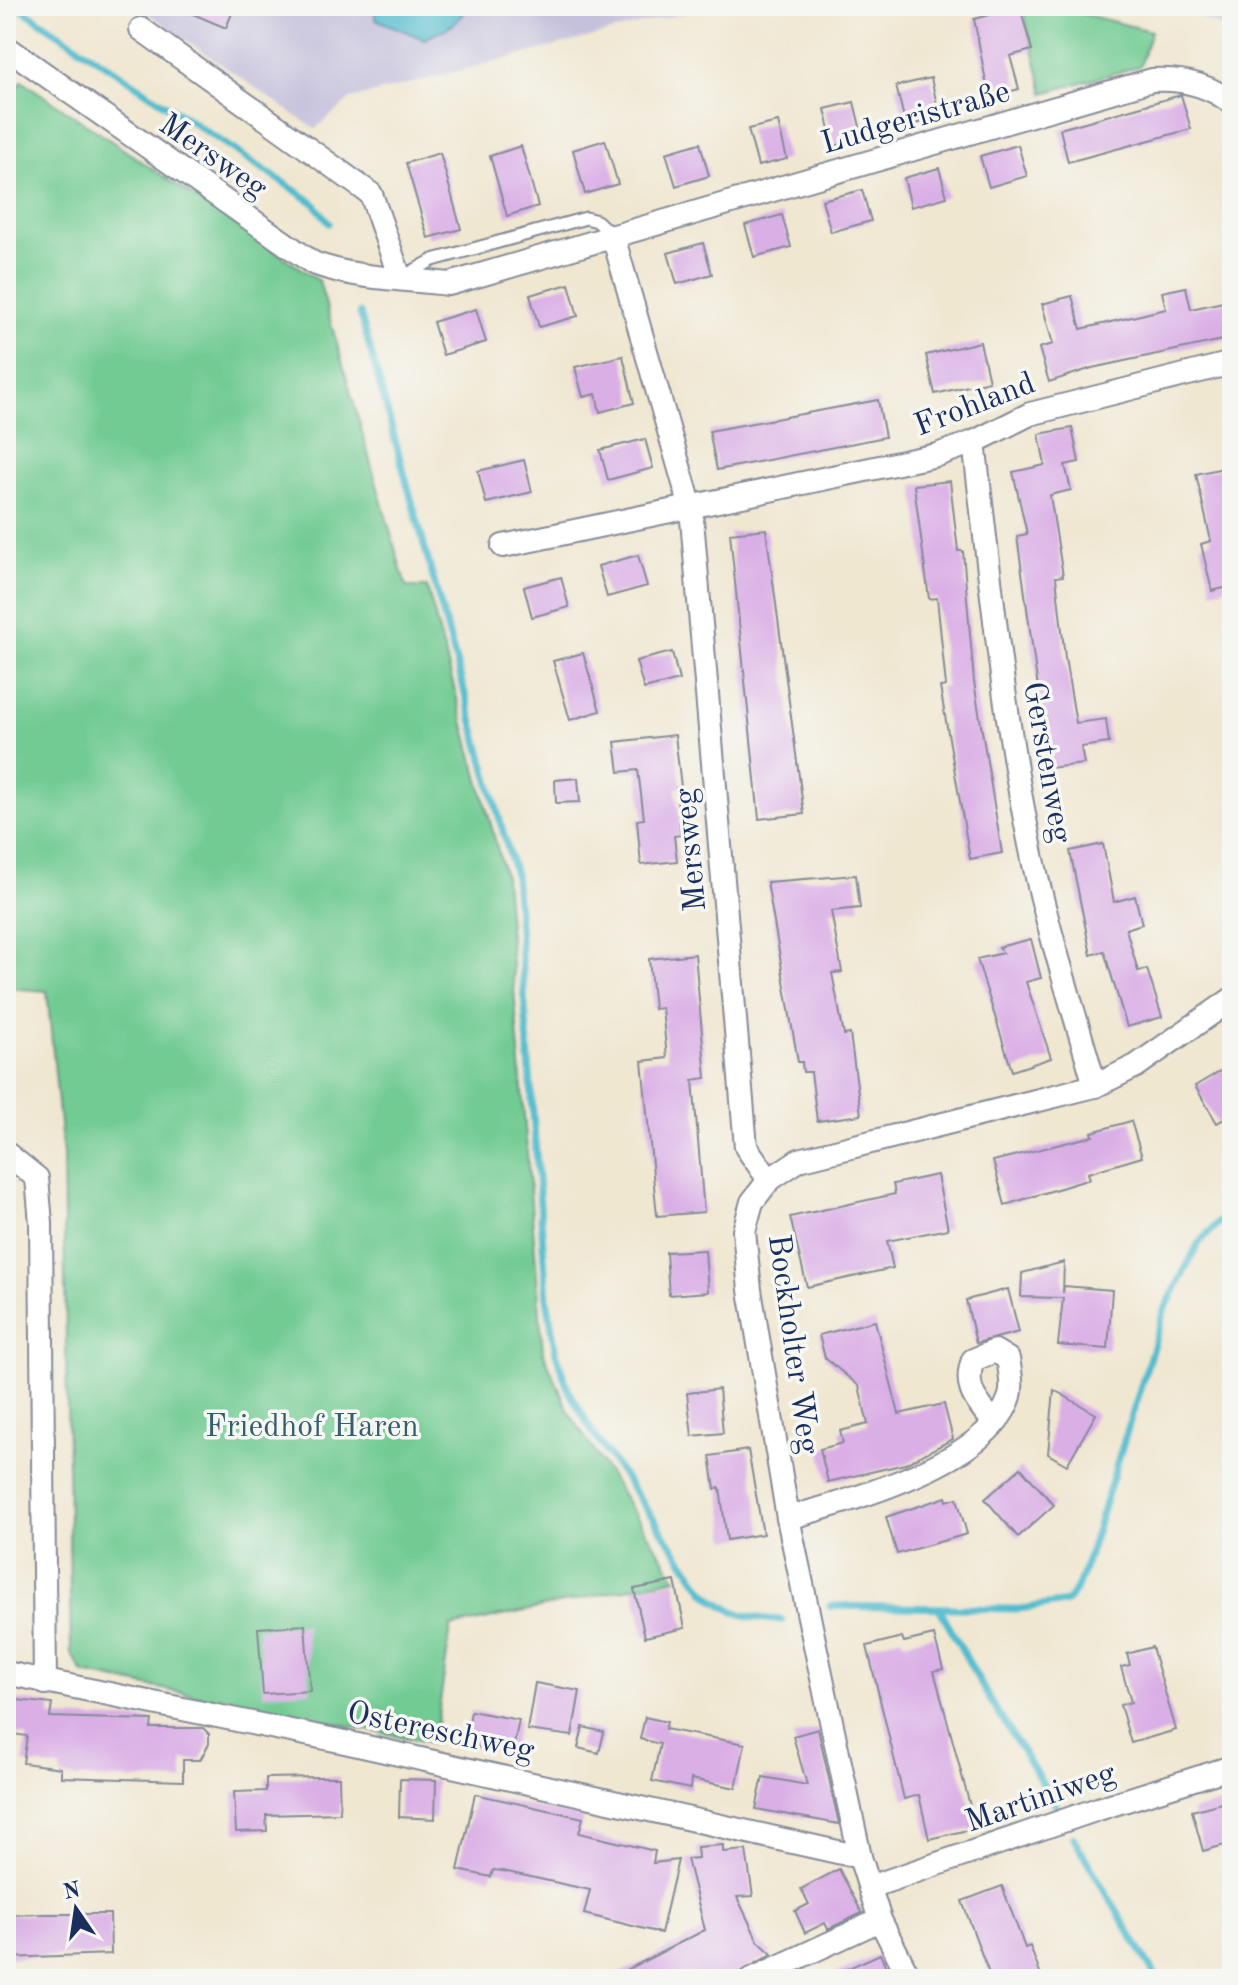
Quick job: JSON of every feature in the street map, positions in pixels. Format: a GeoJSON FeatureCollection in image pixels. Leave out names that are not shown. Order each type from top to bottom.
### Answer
{"type":"FeatureCollection","features":[{"type":"Feature","properties":{"kind":"street","name":"Mersweg"},"geometry":{"type":"LineString","coordinates":[[141,29],[371,194],[400,278]]}},
{"type":"Feature","properties":{"kind":"street","name":"Mersweg"},"geometry":{"type":"LineString","coordinates":[[6,47],[313,263],[343,275],[449,284],[613,236],[691,508],[746,1147],[769,1180]]}},
{"type":"Feature","properties":{"kind":"street","name":"Ludgeristraße"},"geometry":{"type":"LineString","coordinates":[[613,236],[1152,80],[1179,78],[1219,93],[1232,103]]}},
{"type":"Feature","properties":{"kind":"street","name":"Frohland"},"geometry":{"type":"LineString","coordinates":[[691,508],[937,455],[974,442],[1041,410],[1232,363]]}},
{"type":"Feature","properties":{"kind":"street","name":"Gerstenweg"},"geometry":{"type":"LineString","coordinates":[[974,442],[1005,705],[1025,821],[1095,1086]]}},
{"type":"Feature","properties":{"kind":"street"},"geometry":{"type":"LineString","coordinates":[[503,546],[691,508]]}},
{"type":"Feature","properties":{"kind":"street","name":"Bockholter Weg"},"geometry":{"type":"LineString","coordinates":[[910,1979],[880,1920],[860,1857],[788,1518],[761,1365],[744,1231],[752,1202],[769,1180],[799,1160],[1095,1086],[1136,1066],[1232,999]]}},
{"type":"Feature","properties":{"kind":"street"},"geometry":{"type":"LineString","coordinates":[[6,1153],[37,1178],[41,1223],[45,1683]]}},
{"type":"Feature","properties":{"kind":"street"},"geometry":{"type":"LineString","coordinates":[[788,1518],[941,1466],[994,1422]]}},
{"type":"Feature","properties":{"kind":"street","name":"Ostereschweg"},"geometry":{"type":"LineString","coordinates":[[6,1673],[340,1741],[860,1857]]}},
{"type":"Feature","properties":{"kind":"street","name":"Martiniweg"},"geometry":{"type":"LineString","coordinates":[[870,1887],[1232,1767]]}},
{"type":"Feature","properties":{"kind":"street"},"geometry":{"type":"LineString","coordinates":[[752,1979],[880,1920]]}},
{"type":"Feature","properties":{"kind":"shaded area"},"geometry":{"type":"Polygon","coordinates":[[[137,6],[710,6],[351,99],[315,129],[137,6]]]}},
{"type":"Feature","properties":{"kind":"shaded area"},"geometry":{"type":"Polygon","coordinates":[[[1179,6],[1232,6],[1232,32],[1179,6]]]}},
{"type":"Feature","properties":{"kind":"green space"},"geometry":{"type":"Polygon","coordinates":[[[1022,6],[1051,6],[1151,31],[1140,66],[1044,93],[1022,6]]]}},
{"type":"Feature","properties":{"kind":"green space","name":"Friedhof Haren"},"geometry":{"type":"Polygon","coordinates":[[[22,81],[319,281],[406,587],[427,587],[505,877],[543,1352],[569,1412],[676,1578],[451,1627],[434,1743],[83,1673],[71,1653],[63,1155],[47,991],[6,988],[6,106],[22,81]]]}},
{"type":"Feature","properties":{"kind":"water"},"geometry":{"type":"Polygon","coordinates":[[[375,6],[466,6],[455,23],[424,39],[375,19],[375,6]]]}},
{"type":"Feature","properties":{"kind":"building"},"geometry":{"type":"Polygon","coordinates":[[[174,6],[235,6],[226,28],[174,6]]]}},
{"type":"Feature","properties":{"kind":"building"},"geometry":{"type":"Polygon","coordinates":[[[1020,7],[1032,50],[1010,56],[1019,89],[989,97],[974,19],[1020,7]]]}},
{"type":"Feature","properties":{"kind":"building"},"geometry":{"type":"Polygon","coordinates":[[[931,78],[940,118],[906,126],[896,86],[931,78]]]}},
{"type":"Feature","properties":{"kind":"building"},"geometry":{"type":"Polygon","coordinates":[[[1181,95],[1191,129],[1068,162],[1060,129],[1181,95]]]}},
{"type":"Feature","properties":{"kind":"building"},"geometry":{"type":"Polygon","coordinates":[[[854,102],[863,139],[834,146],[825,109],[854,102]]]}},
{"type":"Feature","properties":{"kind":"building"},"geometry":{"type":"Polygon","coordinates":[[[778,122],[787,159],[758,166],[748,129],[778,122]]]}},
{"type":"Feature","properties":{"kind":"building"},"geometry":{"type":"Polygon","coordinates":[[[605,140],[618,184],[585,194],[573,150],[605,140]]]}},
{"type":"Feature","properties":{"kind":"building"},"geometry":{"type":"Polygon","coordinates":[[[700,143],[709,176],[676,186],[666,153],[700,143]]]}},
{"type":"Feature","properties":{"kind":"building"},"geometry":{"type":"Polygon","coordinates":[[[1018,145],[1027,176],[989,187],[980,156],[1018,145]]]}},
{"type":"Feature","properties":{"kind":"building"},"geometry":{"type":"Polygon","coordinates":[[[521,146],[538,206],[507,216],[490,156],[521,146]]]}},
{"type":"Feature","properties":{"kind":"building"},"geometry":{"type":"Polygon","coordinates":[[[440,153],[461,229],[428,238],[406,163],[440,153]]]}},
{"type":"Feature","properties":{"kind":"building"},"geometry":{"type":"Polygon","coordinates":[[[939,168],[947,197],[911,207],[904,178],[939,168]]]}},
{"type":"Feature","properties":{"kind":"building"},"geometry":{"type":"Polygon","coordinates":[[[862,190],[871,221],[831,232],[822,200],[862,190]]]}},
{"type":"Feature","properties":{"kind":"building"},"geometry":{"type":"Polygon","coordinates":[[[782,215],[791,247],[754,257],[745,225],[782,215]]]}},
{"type":"Feature","properties":{"kind":"building"},"geometry":{"type":"Polygon","coordinates":[[[703,243],[712,274],[677,284],[668,253],[703,243]]]}},
{"type":"Feature","properties":{"kind":"building"},"geometry":{"type":"Polygon","coordinates":[[[569,284],[578,316],[539,327],[530,295],[569,284]]]}},
{"type":"Feature","properties":{"kind":"building"},"geometry":{"type":"Polygon","coordinates":[[[1186,287],[1191,309],[1232,300],[1232,338],[1092,368],[1049,382],[1039,348],[1053,344],[1042,304],[1072,296],[1081,329],[1166,309],[1162,292],[1186,287]]]}},
{"type":"Feature","properties":{"kind":"building"},"geometry":{"type":"Polygon","coordinates":[[[476,309],[486,342],[443,355],[433,322],[476,309]]]}},
{"type":"Feature","properties":{"kind":"building"},"geometry":{"type":"Polygon","coordinates":[[[980,342],[989,381],[935,394],[926,355],[980,342]]]}},
{"type":"Feature","properties":{"kind":"building"},"geometry":{"type":"Polygon","coordinates":[[[623,356],[634,403],[600,412],[596,394],[583,397],[575,367],[623,356]]]}},
{"type":"Feature","properties":{"kind":"building"},"geometry":{"type":"Polygon","coordinates":[[[878,400],[885,437],[717,470],[709,431],[878,400]]]}},
{"type":"Feature","properties":{"kind":"building"},"geometry":{"type":"Polygon","coordinates":[[[1072,428],[1079,462],[1065,465],[1071,490],[1050,495],[1063,576],[1056,577],[1065,658],[1076,723],[1106,719],[1109,743],[1081,747],[1084,764],[1049,768],[1017,536],[1027,534],[1013,472],[1045,465],[1039,434],[1072,428]]]}},
{"type":"Feature","properties":{"kind":"building"},"geometry":{"type":"Polygon","coordinates":[[[645,439],[653,468],[608,480],[600,450],[645,439]]]}},
{"type":"Feature","properties":{"kind":"building"},"geometry":{"type":"Polygon","coordinates":[[[524,460],[532,492],[486,503],[478,471],[524,460]]]}},
{"type":"Feature","properties":{"kind":"building"},"geometry":{"type":"Polygon","coordinates":[[[1232,466],[1232,586],[1212,591],[1201,544],[1211,541],[1196,474],[1232,466]]]}},
{"type":"Feature","properties":{"kind":"building"},"geometry":{"type":"Polygon","coordinates":[[[950,481],[958,551],[963,551],[974,682],[1002,853],[970,859],[940,687],[946,686],[937,598],[929,599],[914,485],[950,481]]]}},
{"type":"Feature","properties":{"kind":"building"},"geometry":{"type":"Polygon","coordinates":[[[766,529],[804,814],[759,819],[730,533],[766,529]]]}},
{"type":"Feature","properties":{"kind":"building"},"geometry":{"type":"Polygon","coordinates":[[[638,555],[647,586],[607,597],[598,566],[638,555]]]}},
{"type":"Feature","properties":{"kind":"building"},"geometry":{"type":"Polygon","coordinates":[[[561,577],[569,607],[532,617],[524,587],[561,577]]]}},
{"type":"Feature","properties":{"kind":"building"},"geometry":{"type":"Polygon","coordinates":[[[672,652],[679,680],[644,689],[636,661],[672,652]]]}},
{"type":"Feature","properties":{"kind":"building"},"geometry":{"type":"Polygon","coordinates":[[[583,653],[600,711],[570,720],[553,661],[583,653]]]}},
{"type":"Feature","properties":{"kind":"building"},"geometry":{"type":"Polygon","coordinates":[[[675,735],[681,787],[676,788],[681,835],[674,836],[677,861],[641,865],[637,820],[644,819],[638,770],[619,772],[615,742],[675,735]]]}},
{"type":"Feature","properties":{"kind":"building"},"geometry":{"type":"Polygon","coordinates":[[[578,778],[580,802],[556,803],[555,780],[578,778]]]}},
{"type":"Feature","properties":{"kind":"building"},"geometry":{"type":"Polygon","coordinates":[[[1103,844],[1114,902],[1135,896],[1142,924],[1126,929],[1138,971],[1147,969],[1162,1017],[1127,1027],[1104,951],[1091,955],[1070,851],[1103,844]]]}},
{"type":"Feature","properties":{"kind":"building"},"geometry":{"type":"Polygon","coordinates":[[[856,875],[860,908],[831,911],[842,972],[832,973],[844,1035],[850,1034],[861,1115],[817,1121],[811,1072],[803,1072],[802,1062],[798,1062],[767,882],[856,875]]]}},
{"type":"Feature","properties":{"kind":"building"},"geometry":{"type":"Polygon","coordinates":[[[1031,939],[1041,978],[1026,982],[1051,1058],[1012,1071],[977,959],[1003,953],[999,947],[1031,939]]]}},
{"type":"Feature","properties":{"kind":"building"},"geometry":{"type":"Polygon","coordinates":[[[695,954],[706,1078],[693,1080],[704,1212],[657,1216],[642,1061],[667,1058],[662,1008],[654,1009],[649,959],[695,954]]]}},
{"type":"Feature","properties":{"kind":"building"},"geometry":{"type":"Polygon","coordinates":[[[1232,1064],[1232,1115],[1217,1123],[1195,1086],[1232,1064]]]}},
{"type":"Feature","properties":{"kind":"building"},"geometry":{"type":"Polygon","coordinates":[[[1131,1121],[1142,1157],[1088,1173],[1090,1179],[1005,1205],[993,1161],[1093,1136],[1092,1132],[1131,1121]]]}},
{"type":"Feature","properties":{"kind":"building"},"geometry":{"type":"Polygon","coordinates":[[[937,1175],[948,1229],[887,1241],[893,1268],[807,1287],[790,1217],[895,1194],[893,1184],[937,1175]]]}},
{"type":"Feature","properties":{"kind":"building"},"geometry":{"type":"Polygon","coordinates":[[[705,1250],[708,1292],[669,1295],[666,1252],[705,1250]]]}},
{"type":"Feature","properties":{"kind":"building"},"geometry":{"type":"Polygon","coordinates":[[[1064,1262],[1063,1293],[1064,1286],[1112,1290],[1108,1349],[1058,1345],[1063,1298],[1021,1297],[1022,1273],[1064,1262]]]}},
{"type":"Feature","properties":{"kind":"building"},"geometry":{"type":"Polygon","coordinates":[[[1008,1289],[1019,1332],[976,1343],[966,1300],[1008,1289]]]}},
{"type":"Feature","properties":{"kind":"building"},"geometry":{"type":"Polygon","coordinates":[[[875,1321],[899,1414],[944,1404],[953,1439],[905,1464],[828,1482],[820,1449],[843,1443],[840,1431],[868,1424],[859,1386],[825,1358],[819,1335],[875,1321]]]}},
{"type":"Feature","properties":{"kind":"building"},"geometry":{"type":"Polygon","coordinates":[[[719,1389],[723,1433],[692,1436],[687,1393],[719,1389]]]}},
{"type":"Feature","properties":{"kind":"building"},"geometry":{"type":"Polygon","coordinates":[[[1054,1390],[1096,1414],[1067,1465],[1048,1454],[1054,1390]]]}},
{"type":"Feature","properties":{"kind":"building"},"geometry":{"type":"Polygon","coordinates":[[[748,1450],[763,1534],[727,1540],[720,1488],[715,1489],[710,1456],[748,1450]]]}},
{"type":"Feature","properties":{"kind":"building"},"geometry":{"type":"Polygon","coordinates":[[[1021,1468],[1054,1505],[1018,1537],[985,1499],[1021,1468]]]}},
{"type":"Feature","properties":{"kind":"building"},"geometry":{"type":"Polygon","coordinates":[[[946,1497],[947,1501],[957,1498],[967,1534],[897,1554],[886,1517],[946,1497]]]}},
{"type":"Feature","properties":{"kind":"building"},"geometry":{"type":"Polygon","coordinates":[[[675,1581],[685,1628],[645,1637],[634,1589],[675,1581]]]}},
{"type":"Feature","properties":{"kind":"building"},"geometry":{"type":"Polygon","coordinates":[[[305,1625],[310,1691],[263,1694],[258,1628],[305,1625]]]}},
{"type":"Feature","properties":{"kind":"building"},"geometry":{"type":"Polygon","coordinates":[[[934,1635],[943,1669],[934,1671],[976,1828],[929,1839],[919,1795],[904,1799],[867,1646],[902,1637],[904,1642],[934,1635]]]}},
{"type":"Feature","properties":{"kind":"building"},"geometry":{"type":"Polygon","coordinates":[[[1152,1647],[1176,1730],[1131,1743],[1120,1705],[1131,1702],[1121,1667],[1130,1665],[1127,1654],[1152,1647]]]}},
{"type":"Feature","properties":{"kind":"building"},"geometry":{"type":"Polygon","coordinates":[[[535,1683],[580,1691],[572,1736],[527,1730],[535,1683]]]}},
{"type":"Feature","properties":{"kind":"building"},"geometry":{"type":"Polygon","coordinates":[[[9,1699],[52,1704],[50,1717],[152,1720],[151,1728],[203,1728],[209,1734],[209,1744],[200,1760],[183,1760],[183,1781],[61,1777],[61,1768],[23,1763],[27,1736],[6,1733],[9,1699]]]}},
{"type":"Feature","properties":{"kind":"building"},"geometry":{"type":"Polygon","coordinates":[[[471,1711],[519,1720],[512,1754],[465,1745],[471,1711]]]}},
{"type":"Feature","properties":{"kind":"building"},"geometry":{"type":"Polygon","coordinates":[[[645,1717],[667,1722],[665,1729],[745,1744],[736,1788],[691,1779],[690,1789],[652,1781],[660,1744],[640,1739],[645,1717]]]}},
{"type":"Feature","properties":{"kind":"building"},"geometry":{"type":"Polygon","coordinates":[[[583,1727],[604,1732],[599,1753],[578,1748],[583,1727]]]}},
{"type":"Feature","properties":{"kind":"building"},"geometry":{"type":"Polygon","coordinates":[[[818,1729],[839,1824],[756,1809],[763,1777],[807,1785],[793,1736],[818,1729]]]}},
{"type":"Feature","properties":{"kind":"building"},"geometry":{"type":"Polygon","coordinates":[[[339,1777],[340,1813],[266,1815],[267,1831],[236,1832],[234,1792],[266,1791],[266,1778],[339,1777]]]}},
{"type":"Feature","properties":{"kind":"building"},"geometry":{"type":"Polygon","coordinates":[[[400,1779],[436,1780],[435,1819],[399,1817],[400,1779]]]}},
{"type":"Feature","properties":{"kind":"building"},"geometry":{"type":"Polygon","coordinates":[[[475,1794],[583,1818],[579,1833],[655,1851],[653,1863],[678,1860],[661,1933],[584,1914],[590,1890],[503,1871],[493,1870],[491,1877],[458,1870],[475,1794]]]}},
{"type":"Feature","properties":{"kind":"building"},"geometry":{"type":"Polygon","coordinates":[[[1232,1800],[1232,1843],[1203,1851],[1192,1811],[1232,1800]]]}},
{"type":"Feature","properties":{"kind":"building"},"geometry":{"type":"Polygon","coordinates":[[[723,1845],[723,1852],[746,1850],[753,1896],[737,1897],[758,1941],[772,1954],[729,1979],[609,1979],[705,1930],[687,1859],[698,1858],[697,1847],[723,1845]]]}},
{"type":"Feature","properties":{"kind":"building"},"geometry":{"type":"Polygon","coordinates":[[[839,1869],[862,1913],[828,1929],[825,1923],[805,1933],[795,1911],[809,1904],[801,1889],[839,1869]]]}},
{"type":"Feature","properties":{"kind":"building"},"geometry":{"type":"Polygon","coordinates":[[[1002,1886],[1025,1948],[1030,1946],[1042,1979],[991,1979],[962,1901],[1002,1886]]]}},
{"type":"Feature","properties":{"kind":"building"},"geometry":{"type":"Polygon","coordinates":[[[110,1914],[111,1954],[6,1958],[6,1915],[110,1914]]]}},
{"type":"Feature","properties":{"kind":"building"},"geometry":{"type":"Polygon","coordinates":[[[880,1954],[892,1979],[824,1979],[880,1954]]]}},
{"type":"Feature","properties":{"kind":"waterway"},"geometry":{"type":"LineString","coordinates":[[17,6],[314,203],[329,223]]}},
{"type":"Feature","properties":{"kind":"waterway"},"geometry":{"type":"LineString","coordinates":[[360,313],[515,875],[547,1298],[556,1353],[568,1389],[593,1433],[705,1592],[740,1614],[782,1620]]}},
{"type":"Feature","properties":{"kind":"waterway"},"geometry":{"type":"LineString","coordinates":[[830,1606],[1019,1609],[1067,1602],[1078,1586],[1088,1558],[1164,1311],[1198,1244],[1232,1208]]}},
{"type":"Feature","properties":{"kind":"waterway"},"geometry":{"type":"LineString","coordinates":[[939,1608],[987,1695],[1056,1805]]}},
{"type":"Feature","properties":{"kind":"waterway"},"geometry":{"type":"LineString","coordinates":[[1073,1837],[1157,1979]]}}]}
